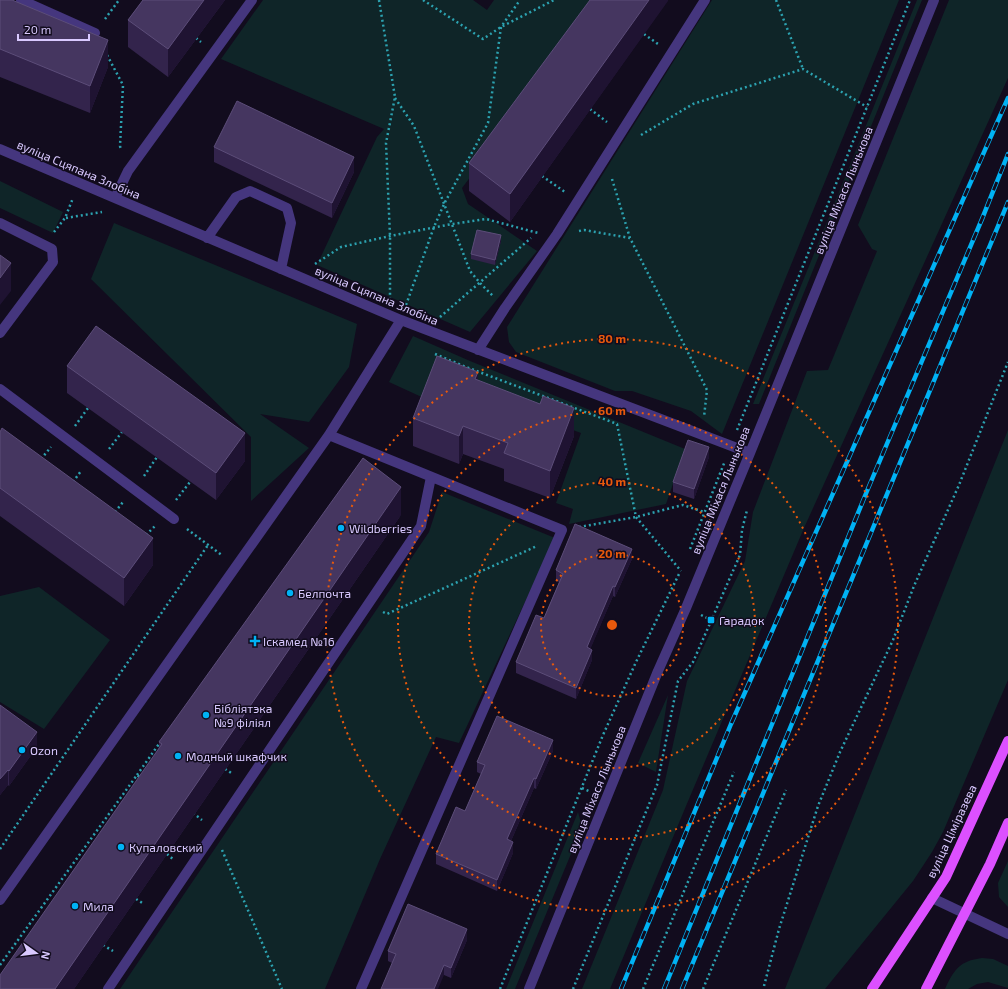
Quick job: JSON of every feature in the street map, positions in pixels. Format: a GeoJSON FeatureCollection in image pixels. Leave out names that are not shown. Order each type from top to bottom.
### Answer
{"type":"FeatureCollection","features":[{"type":"Feature","properties":{"kind":"main road","name":"вуліца Ціміразева"},"geometry":{"type":"LineString","coordinates":[[872,989],[946,877],[1008,741]]}},
{"type":"Feature","properties":{"kind":"main road"},"geometry":{"type":"LineString","coordinates":[[926,989],[990,864],[1008,823]]}},
{"type":"Feature","properties":{"kind":"street"},"geometry":{"type":"LineString","coordinates":[[21,0],[95,33]]}},
{"type":"Feature","properties":{"kind":"street"},"geometry":{"type":"LineString","coordinates":[[115,198],[128,171],[252,0]]}},
{"type":"Feature","properties":{"kind":"street"},"geometry":{"type":"LineString","coordinates":[[478,350],[505,308],[557,234],[704,0]]}},
{"type":"Feature","properties":{"kind":"street","name":"вуліца Міхася Лынькова"},"geometry":{"type":"LineString","coordinates":[[529,989],[652,685],[686,608],[750,453],[934,0]]}},
{"type":"Feature","properties":{"kind":"street","name":"вуліца Сцяпана Злобіна"},"geometry":{"type":"LineString","coordinates":[[0,149],[425,330],[750,453]]}},
{"type":"Feature","properties":{"kind":"street"},"geometry":{"type":"LineString","coordinates":[[207,238],[236,197],[250,190],[287,208],[291,223],[281,269]]}},
{"type":"Feature","properties":{"kind":"street"},"geometry":{"type":"LineString","coordinates":[[0,223],[52,249],[53,262],[0,333]]}},
{"type":"Feature","properties":{"kind":"street"},"geometry":{"type":"LineString","coordinates":[[0,900],[329,435],[401,320]]}},
{"type":"Feature","properties":{"kind":"street"},"geometry":{"type":"LineString","coordinates":[[0,389],[174,519]]}},
{"type":"Feature","properties":{"kind":"street"},"geometry":{"type":"LineString","coordinates":[[329,435],[562,530],[361,989]]}},
{"type":"Feature","properties":{"kind":"street"},"geometry":{"type":"LineString","coordinates":[[108,989],[421,526],[431,477]]}},
{"type":"Feature","properties":{"kind":"street"},"geometry":{"type":"LineString","coordinates":[[932,898],[1008,934]]}},
{"type":"Feature","properties":{"kind":"path"},"geometry":{"type":"LineString","coordinates":[[119,0],[95,33],[123,85],[120,146],[128,171]]}},
{"type":"Feature","properties":{"kind":"path"},"geometry":{"type":"LineString","coordinates":[[379,0],[395,98],[386,143],[390,236],[391,316]]}},
{"type":"Feature","properties":{"kind":"path"},"geometry":{"type":"LineString","coordinates":[[423,0],[483,39],[501,27],[554,0]]}},
{"type":"Feature","properties":{"kind":"path"},"geometry":{"type":"LineString","coordinates":[[401,320],[434,227],[444,204],[488,122],[501,27],[520,0]]}},
{"type":"Feature","properties":{"kind":"path"},"geometry":{"type":"LineString","coordinates":[[776,0],[802,69],[867,107]]}},
{"type":"Feature","properties":{"kind":"path"},"geometry":{"type":"LineString","coordinates":[[687,556],[910,0]]}},
{"type":"Feature","properties":{"kind":"path"},"geometry":{"type":"LineString","coordinates":[[639,136],[693,104],[802,69]]}},
{"type":"Feature","properties":{"kind":"path"},"geometry":{"type":"LineString","coordinates":[[395,98],[414,126],[470,271],[505,308]]}},
{"type":"Feature","properties":{"kind":"path"},"geometry":{"type":"LineString","coordinates":[[590,109],[621,132]]}},
{"type":"Feature","properties":{"kind":"path"},"geometry":{"type":"LineString","coordinates":[[606,157],[630,238]]}},
{"type":"Feature","properties":{"kind":"path"},"geometry":{"type":"LineString","coordinates":[[542,176],[577,202]]}},
{"type":"Feature","properties":{"kind":"path"},"geometry":{"type":"LineString","coordinates":[[43,244],[65,218],[80,183]]}},
{"type":"Feature","properties":{"kind":"path"},"geometry":{"type":"LineString","coordinates":[[65,218],[111,211],[115,198]]}},
{"type":"Feature","properties":{"kind":"path"},"geometry":{"type":"LineString","coordinates":[[425,330],[538,232]]}},
{"type":"Feature","properties":{"kind":"path"},"geometry":{"type":"LineString","coordinates":[[764,986],[779,929],[818,806],[840,752],[893,640],[914,586],[959,485],[1008,362]]}},
{"type":"Feature","properties":{"kind":"path"},"geometry":{"type":"LineString","coordinates":[[617,424],[636,517],[681,571]]}},
{"type":"Feature","properties":{"kind":"path"},"geometry":{"type":"LineString","coordinates":[[69,486],[122,432]]}},
{"type":"Feature","properties":{"kind":"path"},"geometry":{"type":"LineString","coordinates":[[38,463],[61,434]]}},
{"type":"Feature","properties":{"kind":"path"},"geometry":{"type":"LineString","coordinates":[[111,517],[134,489],[157,457]]}},
{"type":"Feature","properties":{"kind":"path"},"geometry":{"type":"LineString","coordinates":[[0,849],[208,545],[174,519]]}},
{"type":"Feature","properties":{"kind":"path"},"geometry":{"type":"LineString","coordinates":[[573,989],[657,785],[678,681],[693,662],[740,555]]}},
{"type":"Feature","properties":{"kind":"path"},"geometry":{"type":"LineString","coordinates":[[500,989],[603,735],[636,662],[684,564]]}},
{"type":"Feature","properties":{"kind":"path"},"geometry":{"type":"LineString","coordinates":[[0,965],[165,736]]}},
{"type":"Feature","properties":{"kind":"path"},"geometry":{"type":"LineString","coordinates":[[225,769],[237,776]]}},
{"type":"Feature","properties":{"kind":"path"},"geometry":{"type":"LineString","coordinates":[[643,989],[734,772]]}},
{"type":"Feature","properties":{"kind":"path"},"geometry":{"type":"LineString","coordinates":[[137,775],[143,779]]}},
{"type":"Feature","properties":{"kind":"path"},"geometry":{"type":"LineString","coordinates":[[703,989],[786,790]]}},
{"type":"Feature","properties":{"kind":"path"},"geometry":{"type":"LineString","coordinates":[[186,809],[205,822],[214,831],[282,989]]}},
{"type":"Feature","properties":{"kind":"path"},"geometry":{"type":"LineString","coordinates":[[167,854],[178,863]]}},
{"type":"Feature","properties":{"kind":"path"},"geometry":{"type":"LineString","coordinates":[[136,899],[148,906]]}},
{"type":"Feature","properties":{"kind":"path"},"geometry":{"type":"LineString","coordinates":[[104,945],[116,953]]}},
{"type":"Feature","properties":{"kind":"green space"},"geometry":{"type":"Polygon","coordinates":[[[263,0],[473,0],[487,10],[494,0],[604,0],[462,188],[468,204],[537,251],[470,332],[317,265],[377,137],[384,129],[221,59],[263,0]]]}},
{"type":"Feature","properties":{"kind":"green space"},"geometry":{"type":"Polygon","coordinates":[[[712,0],[899,0],[722,434],[691,411],[632,391],[615,391],[516,352],[509,342],[507,327],[712,0]]]}},
{"type":"Feature","properties":{"kind":"green space"},"geometry":{"type":"Polygon","coordinates":[[[917,0],[922,0],[759,404],[753,404],[917,0]]]}},
{"type":"Feature","properties":{"kind":"green space"},"geometry":{"type":"Polygon","coordinates":[[[949,0],[1008,0],[1008,78],[804,528],[610,989],[582,989],[663,790],[687,681],[745,561],[753,512],[807,371],[828,370],[877,251],[872,249],[858,225],[949,0]]]}},
{"type":"Feature","properties":{"kind":"green space"},"geometry":{"type":"Polygon","coordinates":[[[0,181],[63,212],[53,233],[0,208],[0,181]]]}},
{"type":"Feature","properties":{"kind":"green space"},"geometry":{"type":"Polygon","coordinates":[[[114,223],[357,324],[349,367],[309,422],[260,414],[309,448],[251,501],[251,437],[91,279],[114,223]]]}},
{"type":"Feature","properties":{"kind":"green space"},"geometry":{"type":"Polygon","coordinates":[[[413,336],[470,361],[685,449],[666,504],[569,524],[573,509],[556,503],[581,433],[434,379],[426,399],[389,382],[413,336]]]}},
{"type":"Feature","properties":{"kind":"green space"},"geometry":{"type":"Polygon","coordinates":[[[1008,430],[1008,680],[943,832],[913,881],[825,989],[785,989],[1008,430]]]}},
{"type":"Feature","properties":{"kind":"green space"},"geometry":{"type":"Polygon","coordinates":[[[442,492],[555,538],[459,743],[436,737],[380,859],[325,989],[120,989],[429,532],[442,492]]]}},
{"type":"Feature","properties":{"kind":"green space"},"geometry":{"type":"Polygon","coordinates":[[[39,587],[110,640],[44,729],[0,702],[0,596],[39,587]]]}},
{"type":"Feature","properties":{"kind":"green space"},"geometry":{"type":"Polygon","coordinates":[[[668,695],[656,772],[638,763],[668,695]]]}},
{"type":"Feature","properties":{"kind":"green space"},"geometry":{"type":"Polygon","coordinates":[[[578,812],[581,823],[573,849],[515,989],[506,989],[578,812]]]}},
{"type":"Feature","properties":{"kind":"green space"},"geometry":{"type":"Polygon","coordinates":[[[1008,861],[1008,907],[999,897],[998,883],[1008,861]]]}},
{"type":"Feature","properties":{"kind":"green space"},"geometry":{"type":"Polygon","coordinates":[[[982,958],[993,959],[1008,966],[1008,988],[988,982],[977,984],[968,989],[945,989],[951,977],[958,968],[968,961],[982,958]]]}},
{"type":"Feature","properties":{"kind":"building"},"geometry":{"type":"Polygon","coordinates":[[[0,0],[12,0],[108,40],[90,86],[0,49],[0,0]]]}},
{"type":"Feature","properties":{"kind":"building"},"geometry":{"type":"Polygon","coordinates":[[[143,0],[204,0],[168,49],[128,20],[143,0]]]}},
{"type":"Feature","properties":{"kind":"building"},"geometry":{"type":"Polygon","coordinates":[[[590,0],[649,0],[510,194],[469,163],[590,0]]]}},
{"type":"Feature","properties":{"kind":"building"},"geometry":{"type":"Polygon","coordinates":[[[237,101],[354,157],[332,203],[214,147],[237,101]]]}},
{"type":"Feature","properties":{"kind":"building"},"geometry":{"type":"Polygon","coordinates":[[[477,230],[501,235],[495,260],[471,254],[477,230]]]}},
{"type":"Feature","properties":{"kind":"building"},"geometry":{"type":"Polygon","coordinates":[[[0,255],[11,263],[0,278],[0,255]]]}},
{"type":"Feature","properties":{"kind":"building"},"geometry":{"type":"Polygon","coordinates":[[[96,326],[245,433],[216,473],[67,366],[96,326]]]}},
{"type":"Feature","properties":{"kind":"building"},"geometry":{"type":"Polygon","coordinates":[[[437,356],[478,372],[475,379],[540,404],[543,396],[574,408],[550,471],[504,453],[508,443],[463,426],[459,436],[413,418],[437,356]]]}},
{"type":"Feature","properties":{"kind":"building"},"geometry":{"type":"Polygon","coordinates":[[[2,428],[153,538],[124,578],[0,488],[0,432],[2,428]]]}},
{"type":"Feature","properties":{"kind":"building"},"geometry":{"type":"Polygon","coordinates":[[[688,440],[709,447],[694,489],[673,482],[688,440]]]}},
{"type":"Feature","properties":{"kind":"building"},"geometry":{"type":"Polygon","coordinates":[[[363,458],[401,487],[55,989],[0,989],[0,975],[162,744],[159,742],[363,458]]]}},
{"type":"Feature","properties":{"kind":"building"},"geometry":{"type":"Polygon","coordinates":[[[575,524],[632,549],[615,587],[613,586],[587,647],[592,650],[576,688],[516,662],[536,615],[544,618],[563,574],[556,570],[575,524]]]}},
{"type":"Feature","properties":{"kind":"building"},"geometry":{"type":"Polygon","coordinates":[[[0,705],[37,732],[9,771],[8,770],[0,779],[0,705]]]}},
{"type":"Feature","properties":{"kind":"building"},"geometry":{"type":"Polygon","coordinates":[[[497,716],[553,740],[536,779],[534,778],[507,839],[513,842],[497,880],[436,854],[456,807],[465,811],[485,765],[477,762],[497,716]]]}},
{"type":"Feature","properties":{"kind":"building"},"geometry":{"type":"Polygon","coordinates":[[[408,904],[467,929],[451,968],[444,965],[434,989],[381,989],[396,954],[388,951],[408,904]]]}},
{"type":"Feature","properties":{"kind":"railway"},"geometry":{"type":"LineString","coordinates":[[621,989],[731,724],[1008,98]]}},
{"type":"Feature","properties":{"kind":"railway"},"geometry":{"type":"LineString","coordinates":[[664,989],[867,491],[1008,154]]}},
{"type":"Feature","properties":{"kind":"railway"},"geometry":{"type":"LineString","coordinates":[[682,989],[1008,202]]}},
{"type":"Feature","properties":{"kind":"place","name":"Wildberries"},"geometry":{"type":"Point","coordinates":[341,528]}},
{"type":"Feature","properties":{"kind":"place","name":"Белпочта"},"geometry":{"type":"Point","coordinates":[290,593]}},
{"type":"Feature","properties":{"kind":"place","name":"Гарадок"},"geometry":{"type":"Point","coordinates":[711,620]}},
{"type":"Feature","properties":{"kind":"place","name":"Іскамед №16"},"geometry":{"type":"Point","coordinates":[255,641]}},
{"type":"Feature","properties":{"kind":"place","name":"Бібліятэка №9 філіял"},"geometry":{"type":"Point","coordinates":[206,715]}},
{"type":"Feature","properties":{"kind":"place","name":"Ozon"},"geometry":{"type":"Point","coordinates":[22,750]}},
{"type":"Feature","properties":{"kind":"place","name":"Модный шкафчик"},"geometry":{"type":"Point","coordinates":[178,756]}},
{"type":"Feature","properties":{"kind":"place","name":"Купаловский"},"geometry":{"type":"Point","coordinates":[121,847]}},
{"type":"Feature","properties":{"kind":"place","name":"Мила"},"geometry":{"type":"Point","coordinates":[75,906]}}]}
